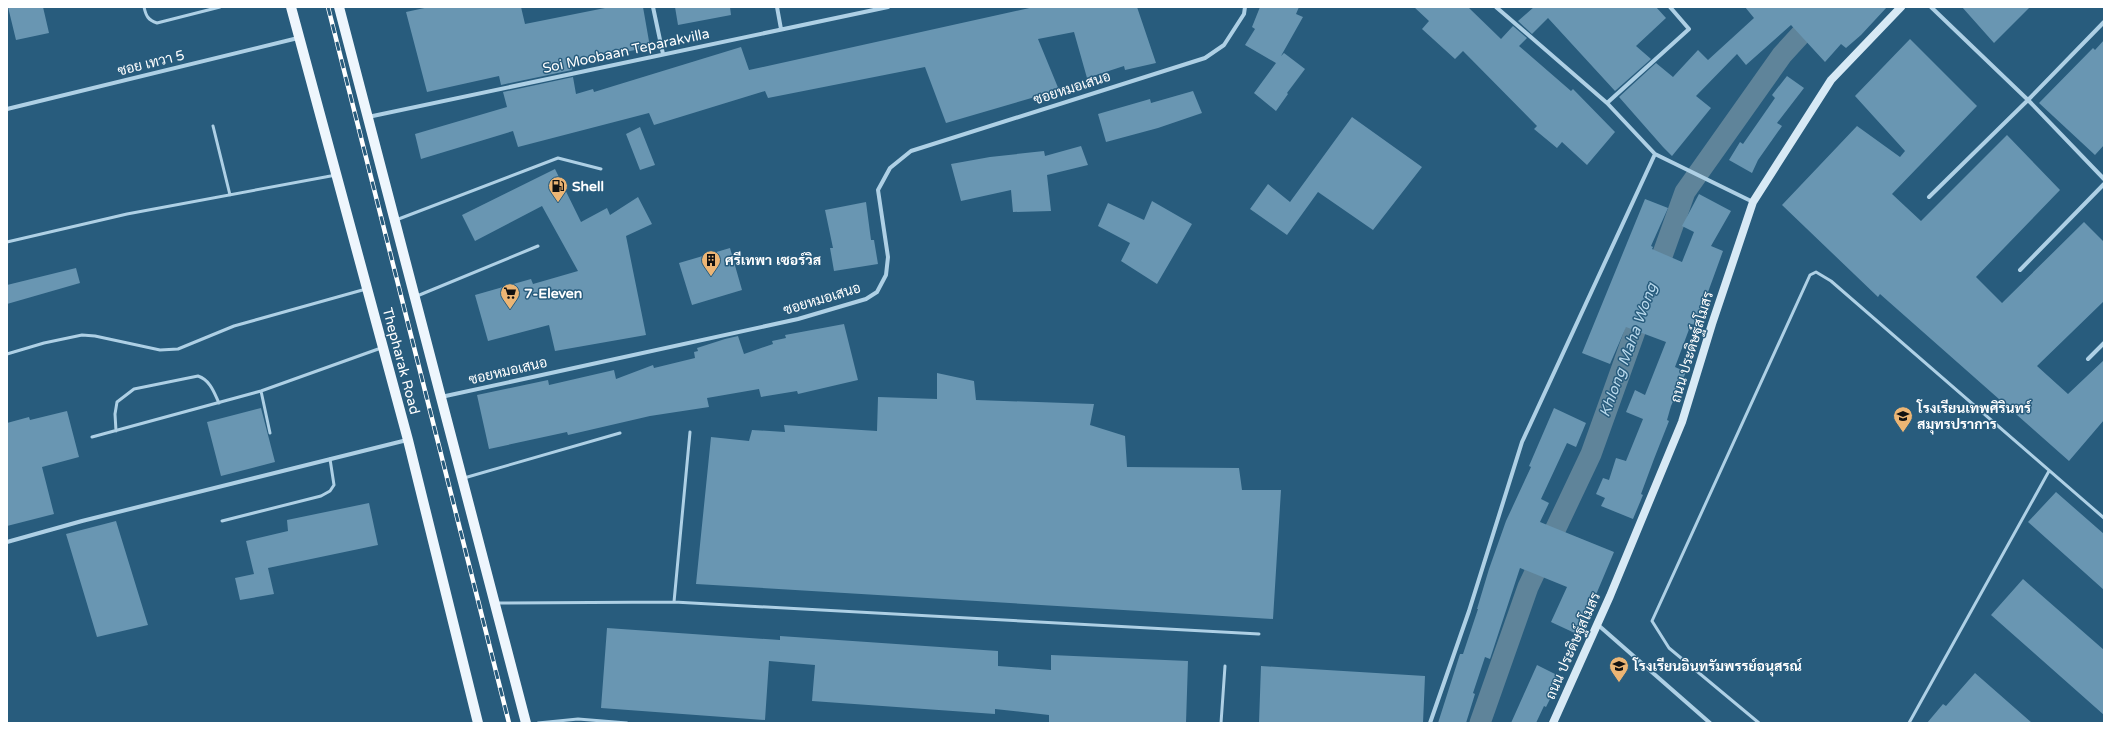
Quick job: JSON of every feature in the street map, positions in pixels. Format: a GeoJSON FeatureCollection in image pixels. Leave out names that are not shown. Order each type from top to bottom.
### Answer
{"type":"FeatureCollection","features":[{"type":"Feature","properties":{"kind":"main road","name":"Thepharak Road"},"geometry":{"type":"LineString","coordinates":[[291,7],[408,440],[478,723]]}},
{"type":"Feature","properties":{"kind":"main road","name":"Thepharak Road"},"geometry":{"type":"LineString","coordinates":[[339,7],[526,723]]}},
{"type":"Feature","properties":{"kind":"street"},"geometry":{"type":"LineString","coordinates":[[653,7],[662,54]]}},
{"type":"Feature","properties":{"kind":"street"},"geometry":{"type":"LineString","coordinates":[[777,7],[782,29]]}},
{"type":"Feature","properties":{"kind":"street","name":"Soi Moobaan Teparakvilla"},"geometry":{"type":"LineString","coordinates":[[368,117],[888,7]]}},
{"type":"Feature","properties":{"kind":"street","name":"ซอยหมอเสนอ"},"geometry":{"type":"LineString","coordinates":[[441,397],[798,319],[866,299],[877,292],[886,275],[888,257],[878,190],[890,168],[911,151],[1205,58],[1224,45],[1244,14],[1245,7]]}},
{"type":"Feature","properties":{"kind":"street"},"geometry":{"type":"LineString","coordinates":[[1496,7],[1607,103],[1655,154],[1754,202]]}},
{"type":"Feature","properties":{"kind":"street"},"geometry":{"type":"LineString","coordinates":[[1607,103],[1689,29],[1670,7]]}},
{"type":"Feature","properties":{"kind":"street","name":"ถนน ประดิษฐ์สโมสร"},"geometry":{"type":"LineString","coordinates":[[1553,723],[1610,596],[1682,422],[1717,309],[1754,202],[1831,80],[1901,7]]}},
{"type":"Feature","properties":{"kind":"street"},"geometry":{"type":"LineString","coordinates":[[1931,7],[2028,100],[2104,179]]}},
{"type":"Feature","properties":{"kind":"street"},"geometry":{"type":"LineString","coordinates":[[1929,197],[2028,100],[2104,22]]}},
{"type":"Feature","properties":{"kind":"street","name":"ซอย เทวา 5"},"geometry":{"type":"LineString","coordinates":[[7,109],[300,38]]}},
{"type":"Feature","properties":{"kind":"street"},"geometry":{"type":"LineString","coordinates":[[1430,723],[1469,611],[1522,442],[1655,154]]}},
{"type":"Feature","properties":{"kind":"street"},"geometry":{"type":"LineString","coordinates":[[2020,270],[2104,184]]}},
{"type":"Feature","properties":{"kind":"street"},"geometry":{"type":"LineString","coordinates":[[2088,358],[2104,343]]}},
{"type":"Feature","properties":{"kind":"street"},"geometry":{"type":"LineString","coordinates":[[7,542],[82,521],[408,440]]}},
{"type":"Feature","properties":{"kind":"street"},"geometry":{"type":"LineString","coordinates":[[1597,624],[1710,723]]}},
{"type":"Feature","properties":{"kind":"lane"},"geometry":{"type":"LineString","coordinates":[[144,7],[146,16],[150,20],[157,23],[220,7]]}},
{"type":"Feature","properties":{"kind":"lane"},"geometry":{"type":"LineString","coordinates":[[213,126],[230,195]]}},
{"type":"Feature","properties":{"kind":"lane"},"geometry":{"type":"LineString","coordinates":[[394,221],[558,158],[601,169]]}},
{"type":"Feature","properties":{"kind":"lane"},"geometry":{"type":"LineString","coordinates":[[7,242],[120,216],[337,175]]}},
{"type":"Feature","properties":{"kind":"lane"},"geometry":{"type":"LineString","coordinates":[[415,297],[538,246]]}},
{"type":"Feature","properties":{"kind":"lane"},"geometry":{"type":"LineString","coordinates":[[1759,723],[1669,648],[1652,621],[1810,275],[1816,272],[1831,281],[2104,518]]}},
{"type":"Feature","properties":{"kind":"lane"},"geometry":{"type":"LineString","coordinates":[[7,354],[44,343],[82,335],[95,336],[160,350],[178,349],[234,326],[368,288]]}},
{"type":"Feature","properties":{"kind":"lane"},"geometry":{"type":"LineString","coordinates":[[92,437],[261,391],[383,347]]}},
{"type":"Feature","properties":{"kind":"lane"},"geometry":{"type":"LineString","coordinates":[[116,431],[115,414],[117,402],[134,389],[198,376],[206,380],[211,386],[219,403]]}},
{"type":"Feature","properties":{"kind":"lane"},"geometry":{"type":"LineString","coordinates":[[261,391],[270,432]]}},
{"type":"Feature","properties":{"kind":"lane"},"geometry":{"type":"LineString","coordinates":[[674,602],[690,432]]}},
{"type":"Feature","properties":{"kind":"lane"},"geometry":{"type":"LineString","coordinates":[[462,478],[620,433]]}},
{"type":"Feature","properties":{"kind":"lane"},"geometry":{"type":"LineString","coordinates":[[222,521],[321,496],[330,491],[334,485],[330,459]]}},
{"type":"Feature","properties":{"kind":"lane"},"geometry":{"type":"LineString","coordinates":[[1909,723],[2049,471]]}},
{"type":"Feature","properties":{"kind":"lane"},"geometry":{"type":"LineString","coordinates":[[494,603],[674,602],[1259,634]]}},
{"type":"Feature","properties":{"kind":"lane"},"geometry":{"type":"LineString","coordinates":[[1221,723],[1225,666]]}},
{"type":"Feature","properties":{"kind":"lane"},"geometry":{"type":"LineString","coordinates":[[538,723],[578,719],[625,723]]}},
{"type":"Feature","properties":{"kind":"building"},"geometry":{"type":"Polygon","coordinates":[[[8,7],[43,7],[49,33],[16,40],[8,7]]]}},
{"type":"Feature","properties":{"kind":"building"},"geometry":{"type":"Polygon","coordinates":[[[429,7],[521,7],[525,24],[610,7],[643,7],[650,47],[571,63],[572,70],[501,85],[499,76],[427,92],[406,12],[429,7]]]}},
{"type":"Feature","properties":{"kind":"building"},"geometry":{"type":"Polygon","coordinates":[[[675,7],[730,7],[731,15],[678,25],[675,7]]]}},
{"type":"Feature","properties":{"kind":"building"},"geometry":{"type":"Polygon","coordinates":[[[1034,7],[1137,7],[1156,63],[1125,70],[1124,66],[1087,78],[1074,32],[1038,39],[1059,90],[946,123],[925,67],[768,98],[765,91],[654,125],[649,113],[518,147],[513,131],[421,159],[415,134],[507,107],[503,92],[573,77],[576,94],[593,89],[594,92],[741,47],[749,70],[1034,7]]]}},
{"type":"Feature","properties":{"kind":"building"},"geometry":{"type":"Polygon","coordinates":[[[1260,7],[1299,7],[1296,14],[1303,17],[1281,56],[1284,53],[1305,69],[1276,111],[1254,93],[1276,63],[1245,45],[1255,29],[1252,27],[1260,7]]]}},
{"type":"Feature","properties":{"kind":"building"},"geometry":{"type":"Polygon","coordinates":[[[1414,7],[1468,7],[1501,39],[1513,26],[1527,38],[1519,46],[1571,91],[1573,89],[1615,132],[1587,165],[1562,142],[1557,148],[1534,129],[1537,126],[1463,51],[1455,59],[1422,29],[1429,21],[1414,7]]]}},
{"type":"Feature","properties":{"kind":"building"},"geometry":{"type":"Polygon","coordinates":[[[1534,7],[1656,7],[1666,18],[1636,46],[1651,59],[1615,91],[1548,18],[1532,34],[1518,21],[1534,7]]]}},
{"type":"Feature","properties":{"kind":"building"},"geometry":{"type":"Polygon","coordinates":[[[1745,7],[1887,7],[1861,35],[1846,48],[1841,44],[1825,62],[1791,25],[1746,65],[1737,54],[1696,96],[1711,108],[1672,156],[1619,97],[1656,63],[1673,77],[1698,50],[1708,60],[1754,18],[1745,7]]]}},
{"type":"Feature","properties":{"kind":"building"},"geometry":{"type":"Polygon","coordinates":[[[1962,7],[2030,7],[1994,43],[1962,7]]]}},
{"type":"Feature","properties":{"kind":"building"},"geometry":{"type":"Polygon","coordinates":[[[1910,39],[1977,106],[1892,194],[1921,221],[2007,135],[2060,190],[1976,277],[2002,303],[2084,222],[2104,242],[2104,301],[2037,366],[2068,394],[2104,360],[2104,420],[2069,461],[1880,294],[1878,297],[1782,205],[1857,126],[1900,157],[1905,151],[1855,96],[1910,39]]]}},
{"type":"Feature","properties":{"kind":"building"},"geometry":{"type":"Polygon","coordinates":[[[2104,40],[2104,145],[2095,155],[2039,103],[2093,48],[2095,50],[2104,40]]]}},
{"type":"Feature","properties":{"kind":"building"},"geometry":{"type":"Polygon","coordinates":[[[1787,76],[1804,88],[1777,123],[1782,126],[1758,160],[1752,173],[1729,160],[1740,142],[1743,144],[1775,98],[1772,95],[1787,76]]]}},
{"type":"Feature","properties":{"kind":"building"},"geometry":{"type":"Polygon","coordinates":[[[1193,91],[1202,113],[1158,128],[1106,142],[1098,114],[1150,99],[1151,103],[1193,91]]]}},
{"type":"Feature","properties":{"kind":"building"},"geometry":{"type":"Polygon","coordinates":[[[1352,117],[1422,167],[1373,230],[1318,192],[1287,235],[1250,209],[1268,184],[1290,202],[1352,117]]]}},
{"type":"Feature","properties":{"kind":"building"},"geometry":{"type":"Polygon","coordinates":[[[640,127],[655,165],[640,170],[626,134],[640,127]]]}},
{"type":"Feature","properties":{"kind":"building"},"geometry":{"type":"Polygon","coordinates":[[[1081,146],[1088,165],[1047,175],[1051,211],[1013,212],[1011,190],[961,201],[951,164],[990,157],[1044,151],[1045,156],[1081,146]]]}},
{"type":"Feature","properties":{"kind":"building"},"geometry":{"type":"Polygon","coordinates":[[[555,169],[581,222],[607,208],[610,215],[638,197],[652,224],[626,236],[646,335],[555,351],[549,325],[488,341],[475,295],[531,279],[533,284],[578,271],[542,206],[475,241],[462,215],[555,169]]]}},
{"type":"Feature","properties":{"kind":"building"},"geometry":{"type":"Polygon","coordinates":[[[1699,194],[1731,211],[1711,246],[1723,251],[1696,325],[1691,324],[1675,367],[1686,372],[1671,406],[1667,420],[1669,421],[1633,519],[1601,506],[1605,498],[1596,494],[1603,478],[1609,480],[1616,458],[1626,461],[1643,419],[1626,412],[1635,390],[1645,395],[1666,342],[1626,327],[1610,364],[1582,353],[1645,199],[1668,208],[1651,246],[1653,247],[1652,249],[1682,262],[1694,232],[1682,226],[1699,194]]]}},
{"type":"Feature","properties":{"kind":"building"},"geometry":{"type":"Polygon","coordinates":[[[1152,201],[1192,224],[1157,284],[1121,261],[1130,243],[1098,226],[1108,203],[1144,220],[1152,201]]]}},
{"type":"Feature","properties":{"kind":"building"},"geometry":{"type":"Polygon","coordinates":[[[866,202],[871,240],[874,240],[878,264],[834,271],[830,248],[833,248],[825,210],[866,202]]]}},
{"type":"Feature","properties":{"kind":"building","name":"ศรีเทพา เซอร์วิส"},"geometry":{"type":"Polygon","coordinates":[[[730,248],[742,290],[692,305],[679,263],[730,248]]]}},
{"type":"Feature","properties":{"kind":"building"},"geometry":{"type":"Polygon","coordinates":[[[76,268],[80,283],[7,304],[7,285],[76,268]]]}},
{"type":"Feature","properties":{"kind":"building"},"geometry":{"type":"Polygon","coordinates":[[[844,324],[858,380],[798,394],[797,391],[761,397],[759,389],[707,398],[709,407],[650,416],[568,435],[567,432],[489,449],[477,395],[548,380],[549,385],[614,370],[616,379],[653,365],[654,368],[695,358],[694,352],[698,351],[697,348],[725,339],[738,336],[744,354],[773,344],[772,341],[786,338],[785,335],[844,324]]]}},
{"type":"Feature","properties":{"kind":"building"},"geometry":{"type":"Polygon","coordinates":[[[937,373],[974,381],[976,400],[1094,404],[1090,425],[1125,436],[1127,467],[1239,468],[1242,490],[1281,490],[1273,619],[696,584],[711,437],[749,441],[752,430],[785,432],[784,425],[877,431],[878,397],[937,399],[937,373]]]}},
{"type":"Feature","properties":{"kind":"building"},"geometry":{"type":"Polygon","coordinates":[[[261,408],[275,462],[221,476],[207,422],[261,408]]]}},
{"type":"Feature","properties":{"kind":"building"},"geometry":{"type":"Polygon","coordinates":[[[1554,408],[1586,423],[1576,447],[1567,443],[1541,499],[1549,503],[1540,522],[1614,552],[1579,635],[1551,622],[1567,587],[1520,568],[1490,659],[1485,657],[1473,693],[1475,694],[1466,723],[1438,723],[1460,654],[1463,654],[1489,569],[1506,521],[1531,467],[1529,466],[1554,408]]]}},
{"type":"Feature","properties":{"kind":"building"},"geometry":{"type":"Polygon","coordinates":[[[67,411],[79,457],[42,467],[54,514],[7,526],[7,423],[29,417],[30,420],[67,411]]]}},
{"type":"Feature","properties":{"kind":"building"},"geometry":{"type":"Polygon","coordinates":[[[2056,492],[2104,534],[2104,590],[2028,522],[2056,492]]]}},
{"type":"Feature","properties":{"kind":"building"},"geometry":{"type":"Polygon","coordinates":[[[369,503],[378,545],[268,568],[274,594],[240,600],[235,578],[254,574],[246,541],[288,531],[287,520],[369,503]]]}},
{"type":"Feature","properties":{"kind":"building"},"geometry":{"type":"Polygon","coordinates":[[[116,521],[148,625],[97,637],[66,534],[116,521]]]}},
{"type":"Feature","properties":{"kind":"building"},"geometry":{"type":"Polygon","coordinates":[[[2023,579],[2104,650],[2104,715],[1991,615],[2023,579]]]}},
{"type":"Feature","properties":{"kind":"building"},"geometry":{"type":"Polygon","coordinates":[[[607,628],[780,640],[780,636],[998,651],[998,666],[1051,670],[1051,655],[1188,661],[1186,723],[1049,723],[1049,715],[995,709],[995,714],[812,701],[815,665],[769,661],[765,720],[601,708],[607,628]]]}},
{"type":"Feature","properties":{"kind":"building"},"geometry":{"type":"Polygon","coordinates":[[[1537,665],[1561,677],[1536,723],[1511,723],[1537,665]]]}},
{"type":"Feature","properties":{"kind":"building"},"geometry":{"type":"Polygon","coordinates":[[[1261,666],[1425,676],[1423,723],[1259,723],[1261,666]]]}},
{"type":"Feature","properties":{"kind":"building"},"geometry":{"type":"Polygon","coordinates":[[[1975,673],[2032,723],[1927,723],[1943,704],[1946,706],[1975,673]]]}},
{"type":"Feature","properties":{"kind":"waterway","name":"Khlong Maha Wong"},"geometry":{"type":"LineString","coordinates":[[1480,723],[1528,587],[1591,454],[1685,192],[1782,55],[1826,7]]}},
{"type":"Feature","properties":{"kind":"railway"},"geometry":{"type":"LineString","coordinates":[[328,7],[509,723]]}},
{"type":"Feature","properties":{"kind":"place","name":"Shell"},"geometry":{"type":"Point","coordinates":[558,203]}},
{"type":"Feature","properties":{"kind":"place","name":"ศรีเทพา เซอร์วิส"},"geometry":{"type":"Point","coordinates":[711,277]}},
{"type":"Feature","properties":{"kind":"place","name":"7-Eleven"},"geometry":{"type":"Point","coordinates":[510,310]}},
{"type":"Feature","properties":{"kind":"place","name":"โรงเรียนเทพศิรินทร์ สมุทรปราการ"},"geometry":{"type":"Point","coordinates":[1903,433]}},
{"type":"Feature","properties":{"kind":"place","name":"โรงเรียนอินทรัมพรรย์อนุสรณ์"},"geometry":{"type":"Point","coordinates":[1619,683]}}]}
